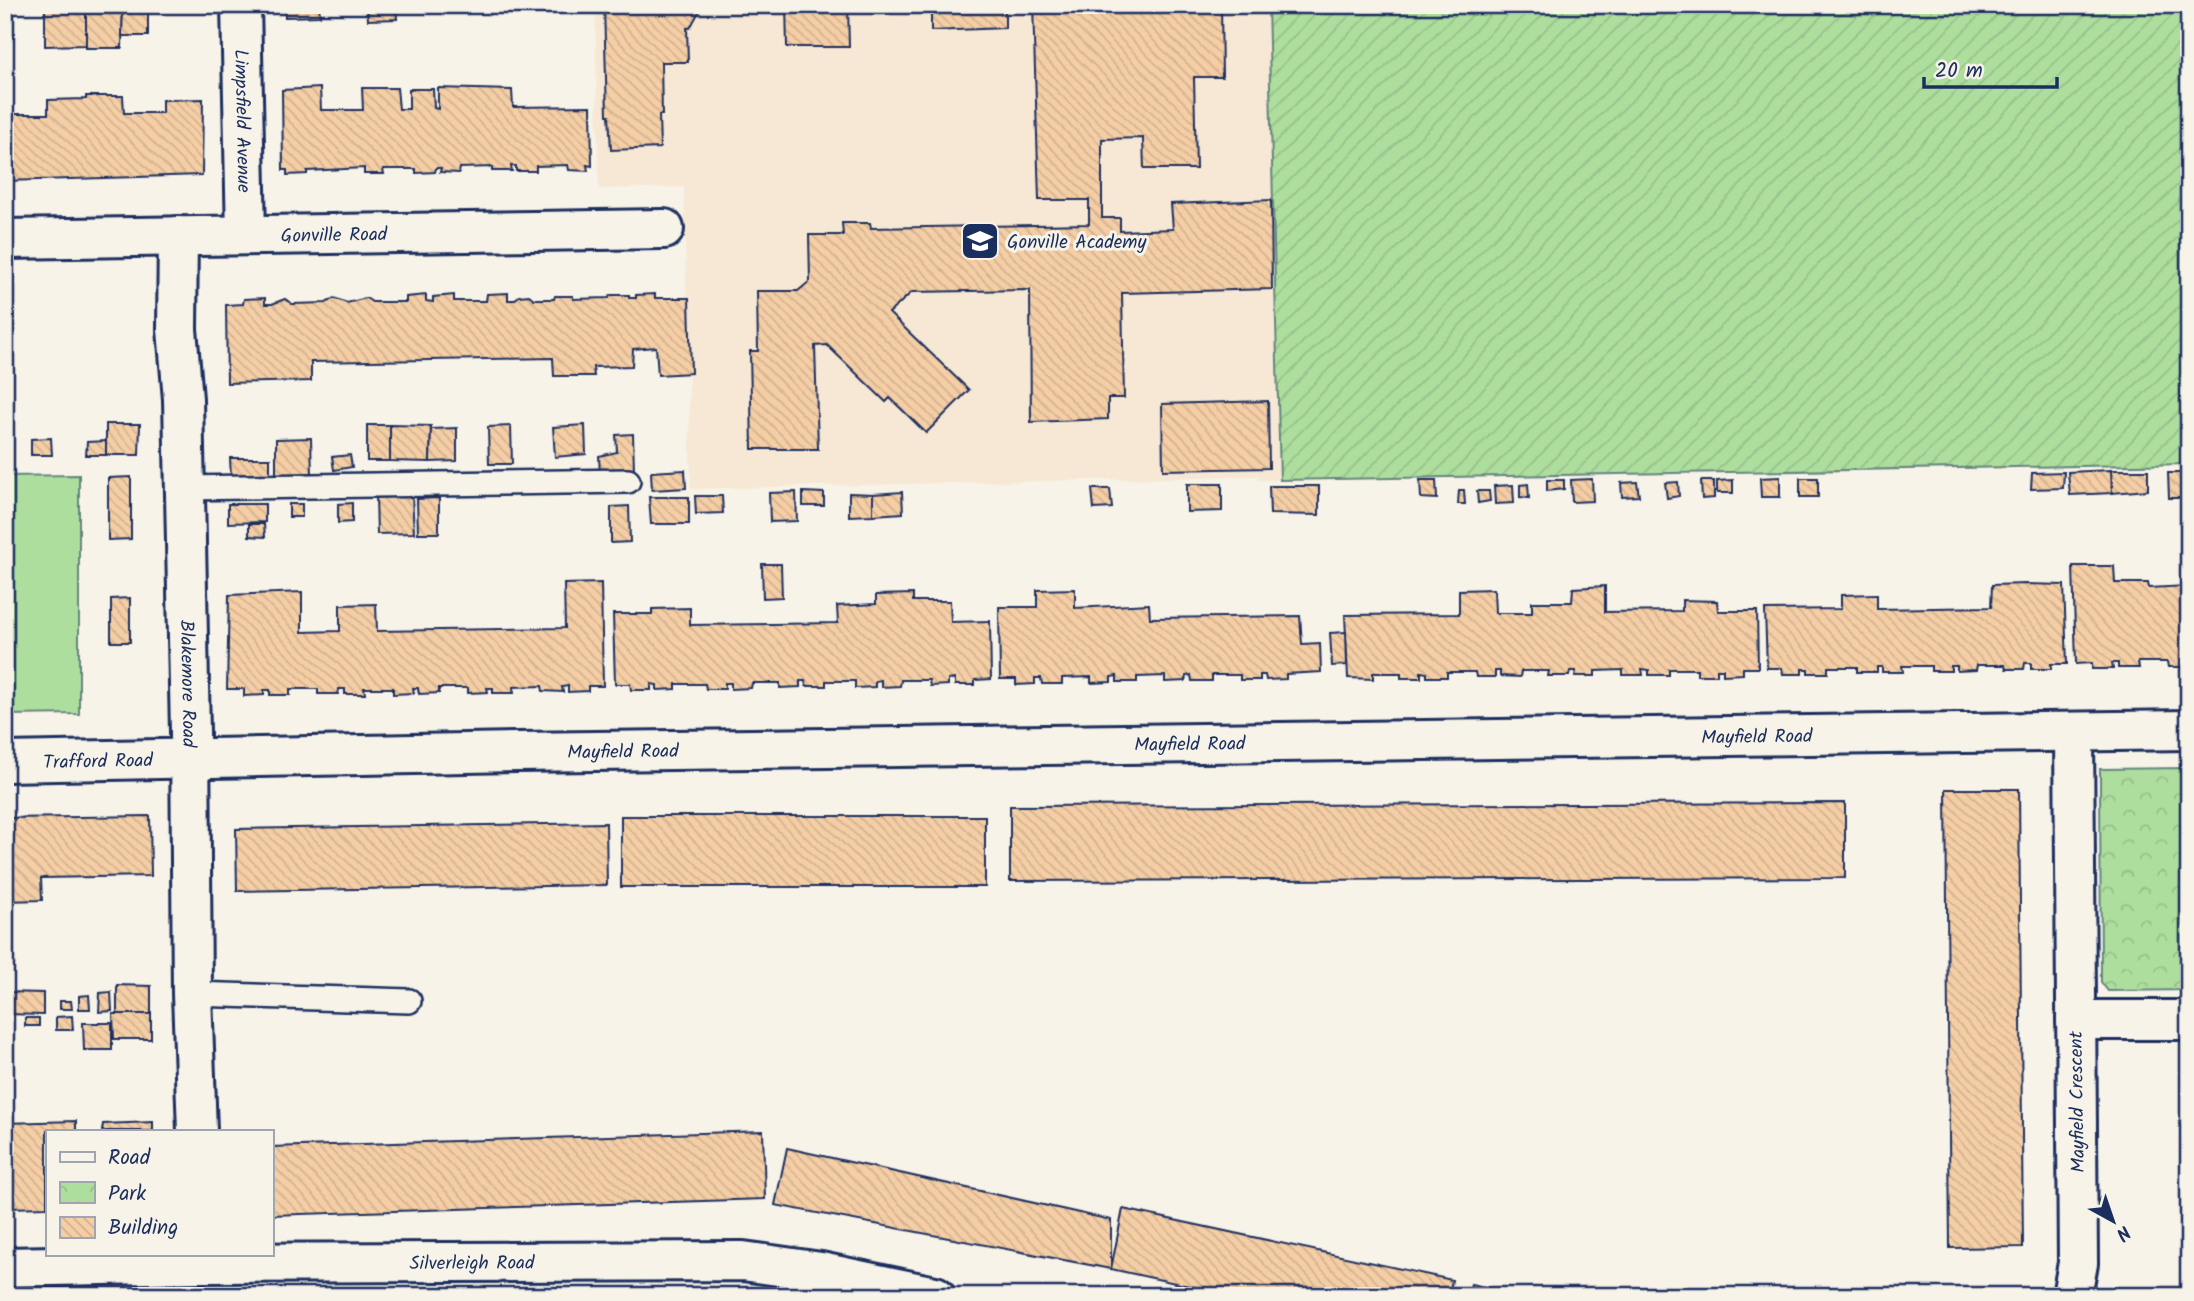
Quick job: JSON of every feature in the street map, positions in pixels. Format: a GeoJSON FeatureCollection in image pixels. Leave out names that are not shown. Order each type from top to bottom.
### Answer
{"type":"FeatureCollection","features":[{"type":"Feature","properties":{"kind":"street","name":"Limpsfield Avenue"},"geometry":{"type":"LineString","coordinates":[[241,5],[246,234]]}},
{"type":"Feature","properties":{"kind":"street","name":"Gonville Road"},"geometry":{"type":"LineString","coordinates":[[5,239],[664,229]]}},
{"type":"Feature","properties":{"kind":"street","name":"Blakemore Road"},"geometry":{"type":"LineString","coordinates":[[178,236],[177,329],[183,399],[190,760],[191,994],[197,1130]]}},
{"type":"Feature","properties":{"kind":"street","name":"Mayfield Road"},"geometry":{"type":"LineString","coordinates":[[190,760],[517,752],[2189,730]]}},
{"type":"Feature","properties":{"kind":"street"},"geometry":{"type":"LineString","coordinates":[[2074,733],[2076,1020]]}},
{"type":"Feature","properties":{"kind":"street","name":"Trafford Road"},"geometry":{"type":"LineString","coordinates":[[5,762],[190,760]]}},
{"type":"Feature","properties":{"kind":"street","name":"Mayfield Crescent"},"geometry":{"type":"LineString","coordinates":[[2071,1296],[2078,1264],[2076,1020],[2189,1020]]}},
{"type":"Feature","properties":{"kind":"street","name":"Silverleigh Road"},"geometry":{"type":"LineString","coordinates":[[5,1267],[199,1271],[743,1261],[821,1272],[935,1296]]}},
{"type":"Feature","properties":{"kind":"lane"},"geometry":{"type":"LineString","coordinates":[[184,488],[628,481]]}},
{"type":"Feature","properties":{"kind":"lane"},"geometry":{"type":"LineString","coordinates":[[191,994],[409,1001]]}},
{"type":"Feature","properties":{"kind":"shaded area","name":"Gonville Academy"},"geometry":{"type":"Polygon","coordinates":[[[595,5],[1268,5],[1280,480],[1258,480],[1258,476],[691,489],[684,187],[599,189],[595,5]]]}},
{"type":"Feature","properties":{"kind":"green space"},"geometry":{"type":"Polygon","coordinates":[[[1268,5],[2189,5],[2189,464],[1280,480],[1268,5]]]}},
{"type":"Feature","properties":{"kind":"green space"},"geometry":{"type":"Polygon","coordinates":[[[79,475],[79,714],[5,715],[5,476],[79,475]]]}},
{"type":"Feature","properties":{"kind":"green space"},"geometry":{"type":"Polygon","coordinates":[[[2189,768],[2189,990],[2108,991],[2101,982],[2100,769],[2189,768]]]}},
{"type":"Feature","properties":{"kind":"building"},"geometry":{"type":"Polygon","coordinates":[[[45,5],[86,5],[86,45],[45,46],[45,5]]]}},
{"type":"Feature","properties":{"kind":"building"},"geometry":{"type":"Polygon","coordinates":[[[86,5],[123,5],[122,48],[86,48],[86,5]]]}},
{"type":"Feature","properties":{"kind":"building"},"geometry":{"type":"Polygon","coordinates":[[[123,5],[148,5],[148,36],[122,36],[123,5]]]}},
{"type":"Feature","properties":{"kind":"building"},"geometry":{"type":"Polygon","coordinates":[[[284,5],[319,5],[320,16],[285,17],[284,5]]]}},
{"type":"Feature","properties":{"kind":"building"},"geometry":{"type":"Polygon","coordinates":[[[367,5],[396,5],[397,19],[368,20],[367,5]]]}},
{"type":"Feature","properties":{"kind":"building"},"geometry":{"type":"Polygon","coordinates":[[[604,5],[702,6],[690,28],[687,28],[688,62],[661,62],[660,148],[611,150],[607,115],[604,5]]]}},
{"type":"Feature","properties":{"kind":"building"},"geometry":{"type":"Polygon","coordinates":[[[786,5],[848,5],[849,47],[787,47],[786,5]]]}},
{"type":"Feature","properties":{"kind":"building"},"geometry":{"type":"Polygon","coordinates":[[[931,5],[1005,5],[1005,28],[931,31],[931,5]]]}},
{"type":"Feature","properties":{"kind":"building"},"geometry":{"type":"Polygon","coordinates":[[[1033,5],[1221,5],[1222,77],[1194,77],[1196,169],[1144,169],[1143,138],[1102,139],[1102,218],[1120,218],[1120,231],[1173,229],[1171,204],[1271,200],[1272,289],[1122,293],[1124,398],[1108,398],[1108,419],[1031,422],[1030,290],[912,292],[889,313],[969,390],[926,433],[890,398],[886,402],[827,345],[815,346],[818,449],[752,449],[750,351],[758,351],[757,291],[798,291],[810,281],[809,235],[843,235],[842,223],[870,223],[871,228],[1089,224],[1089,200],[1039,200],[1033,5]]]}},
{"type":"Feature","properties":{"kind":"building"},"geometry":{"type":"Polygon","coordinates":[[[320,88],[321,110],[363,110],[362,88],[397,88],[399,109],[409,109],[409,89],[433,89],[434,108],[438,109],[438,88],[512,90],[513,107],[591,106],[592,166],[587,165],[588,171],[569,170],[568,165],[536,166],[536,171],[516,171],[516,166],[511,166],[512,171],[492,171],[492,167],[460,168],[459,173],[440,172],[441,168],[436,168],[435,172],[416,173],[416,169],[383,169],[384,174],[364,174],[364,168],[307,171],[307,174],[287,175],[287,170],[283,170],[282,90],[320,88]]]}},
{"type":"Feature","properties":{"kind":"building"},"geometry":{"type":"Polygon","coordinates":[[[5,95],[8,114],[48,114],[48,100],[86,99],[86,96],[123,96],[124,113],[162,113],[162,100],[203,99],[202,175],[5,181],[5,95]]]}},
{"type":"Feature","properties":{"kind":"building"},"geometry":{"type":"Polygon","coordinates":[[[508,293],[508,300],[529,295],[534,299],[554,299],[555,296],[573,296],[573,299],[609,298],[610,295],[629,295],[629,298],[636,298],[636,295],[655,294],[655,298],[689,298],[691,373],[658,375],[656,347],[633,349],[632,366],[593,367],[594,376],[554,376],[553,358],[311,362],[311,381],[227,383],[226,305],[243,304],[244,299],[265,298],[265,304],[285,299],[292,304],[326,303],[334,298],[347,303],[366,298],[372,302],[406,302],[406,297],[426,295],[426,301],[433,302],[433,297],[454,295],[454,301],[486,301],[487,294],[508,293]]]}},
{"type":"Feature","properties":{"kind":"building"},"geometry":{"type":"Polygon","coordinates":[[[1268,401],[1269,468],[1163,470],[1162,404],[1268,401]]]}},
{"type":"Feature","properties":{"kind":"building"},"geometry":{"type":"Polygon","coordinates":[[[106,424],[140,424],[139,455],[106,455],[106,424]]]}},
{"type":"Feature","properties":{"kind":"building"},"geometry":{"type":"Polygon","coordinates":[[[367,425],[390,425],[390,461],[367,461],[367,425]]]}},
{"type":"Feature","properties":{"kind":"building"},"geometry":{"type":"Polygon","coordinates":[[[390,425],[431,426],[430,462],[390,461],[390,425]]]}},
{"type":"Feature","properties":{"kind":"building"},"geometry":{"type":"Polygon","coordinates":[[[585,425],[586,454],[555,457],[553,427],[585,425]]]}},
{"type":"Feature","properties":{"kind":"building"},"geometry":{"type":"Polygon","coordinates":[[[511,426],[512,464],[489,464],[488,427],[511,426]]]}},
{"type":"Feature","properties":{"kind":"building"},"geometry":{"type":"Polygon","coordinates":[[[457,428],[457,461],[430,462],[431,429],[457,428]]]}},
{"type":"Feature","properties":{"kind":"building"},"geometry":{"type":"Polygon","coordinates":[[[633,434],[634,470],[600,475],[599,456],[617,452],[616,435],[633,434]]]}},
{"type":"Feature","properties":{"kind":"building"},"geometry":{"type":"Polygon","coordinates":[[[51,438],[52,455],[31,455],[31,439],[51,438]]]}},
{"type":"Feature","properties":{"kind":"building"},"geometry":{"type":"Polygon","coordinates":[[[311,438],[312,475],[276,476],[276,439],[311,438]]]}},
{"type":"Feature","properties":{"kind":"building"},"geometry":{"type":"Polygon","coordinates":[[[106,441],[106,455],[86,455],[87,442],[106,441]]]}},
{"type":"Feature","properties":{"kind":"building"},"geometry":{"type":"Polygon","coordinates":[[[350,455],[352,467],[334,470],[332,457],[350,455]]]}},
{"type":"Feature","properties":{"kind":"building"},"geometry":{"type":"Polygon","coordinates":[[[230,458],[270,458],[270,477],[231,477],[230,458]]]}},
{"type":"Feature","properties":{"kind":"building"},"geometry":{"type":"Polygon","coordinates":[[[685,470],[686,488],[652,490],[651,472],[685,470]]]}},
{"type":"Feature","properties":{"kind":"building"},"geometry":{"type":"Polygon","coordinates":[[[2111,470],[2148,470],[2148,490],[2112,493],[2111,470]]]}},
{"type":"Feature","properties":{"kind":"building"},"geometry":{"type":"Polygon","coordinates":[[[2111,470],[2112,493],[2070,495],[2068,472],[2111,470]]]}},
{"type":"Feature","properties":{"kind":"building"},"geometry":{"type":"Polygon","coordinates":[[[2064,472],[2063,488],[2031,489],[2032,473],[2064,472]]]}},
{"type":"Feature","properties":{"kind":"building"},"geometry":{"type":"Polygon","coordinates":[[[2168,473],[2184,473],[2185,498],[2169,498],[2168,473]]]}},
{"type":"Feature","properties":{"kind":"building"},"geometry":{"type":"Polygon","coordinates":[[[131,477],[131,539],[108,540],[108,478],[131,477]]]}},
{"type":"Feature","properties":{"kind":"building"},"geometry":{"type":"Polygon","coordinates":[[[1780,477],[1780,497],[1761,497],[1760,478],[1780,477]]]}},
{"type":"Feature","properties":{"kind":"building"},"geometry":{"type":"Polygon","coordinates":[[[1800,478],[1818,478],[1818,497],[1800,497],[1800,478]]]}},
{"type":"Feature","properties":{"kind":"building"},"geometry":{"type":"Polygon","coordinates":[[[1592,479],[1593,501],[1572,502],[1571,480],[1592,479]]]}},
{"type":"Feature","properties":{"kind":"building"},"geometry":{"type":"Polygon","coordinates":[[[1420,480],[1436,480],[1437,499],[1421,498],[1420,480]]]}},
{"type":"Feature","properties":{"kind":"building"},"geometry":{"type":"Polygon","coordinates":[[[1547,480],[1564,480],[1564,489],[1547,491],[1547,480]]]}},
{"type":"Feature","properties":{"kind":"building"},"geometry":{"type":"Polygon","coordinates":[[[1733,480],[1733,493],[1717,493],[1717,481],[1733,480]]]}},
{"type":"Feature","properties":{"kind":"building"},"geometry":{"type":"Polygon","coordinates":[[[1701,481],[1714,481],[1714,498],[1702,499],[1701,481]]]}},
{"type":"Feature","properties":{"kind":"building"},"geometry":{"type":"Polygon","coordinates":[[[1637,482],[1639,496],[1622,497],[1621,483],[1637,482]]]}},
{"type":"Feature","properties":{"kind":"building"},"geometry":{"type":"Polygon","coordinates":[[[1678,482],[1679,496],[1667,498],[1665,483],[1678,482]]]}},
{"type":"Feature","properties":{"kind":"building"},"geometry":{"type":"Polygon","coordinates":[[[1187,484],[1222,484],[1222,511],[1187,512],[1187,484]]]}},
{"type":"Feature","properties":{"kind":"building"},"geometry":{"type":"Polygon","coordinates":[[[1528,484],[1529,498],[1520,497],[1520,485],[1528,484]]]}},
{"type":"Feature","properties":{"kind":"building"},"geometry":{"type":"Polygon","coordinates":[[[1513,485],[1514,503],[1495,504],[1494,486],[1513,485]]]}},
{"type":"Feature","properties":{"kind":"building"},"geometry":{"type":"Polygon","coordinates":[[[1269,486],[1319,486],[1319,515],[1270,514],[1269,486]]]}},
{"type":"Feature","properties":{"kind":"building"},"geometry":{"type":"Polygon","coordinates":[[[1092,489],[1110,489],[1112,508],[1094,509],[1092,489]]]}},
{"type":"Feature","properties":{"kind":"building"},"geometry":{"type":"Polygon","coordinates":[[[1459,490],[1464,490],[1465,504],[1458,504],[1459,490]]]}},
{"type":"Feature","properties":{"kind":"building"},"geometry":{"type":"Polygon","coordinates":[[[1477,491],[1489,491],[1490,501],[1478,503],[1477,491]]]}},
{"type":"Feature","properties":{"kind":"building"},"geometry":{"type":"Polygon","coordinates":[[[796,492],[797,521],[770,522],[769,493],[796,492]]]}},
{"type":"Feature","properties":{"kind":"building"},"geometry":{"type":"Polygon","coordinates":[[[803,492],[824,493],[824,506],[803,506],[803,492]]]}},
{"type":"Feature","properties":{"kind":"building"},"geometry":{"type":"Polygon","coordinates":[[[902,492],[903,513],[873,515],[873,494],[902,492]]]}},
{"type":"Feature","properties":{"kind":"building"},"geometry":{"type":"Polygon","coordinates":[[[849,493],[873,494],[873,515],[849,516],[849,493]]]}},
{"type":"Feature","properties":{"kind":"building"},"geometry":{"type":"Polygon","coordinates":[[[412,494],[414,533],[377,534],[376,495],[412,494]]]}},
{"type":"Feature","properties":{"kind":"building"},"geometry":{"type":"Polygon","coordinates":[[[695,496],[722,496],[723,513],[696,514],[695,496]]]}},
{"type":"Feature","properties":{"kind":"building"},"geometry":{"type":"Polygon","coordinates":[[[649,497],[689,497],[689,524],[651,524],[649,497]]]}},
{"type":"Feature","properties":{"kind":"building"},"geometry":{"type":"Polygon","coordinates":[[[439,498],[439,533],[418,533],[417,499],[439,498]]]}},
{"type":"Feature","properties":{"kind":"building"},"geometry":{"type":"Polygon","coordinates":[[[352,503],[352,522],[338,523],[338,504],[352,503]]]}},
{"type":"Feature","properties":{"kind":"building"},"geometry":{"type":"Polygon","coordinates":[[[228,504],[265,504],[265,522],[228,523],[228,504]]]}},
{"type":"Feature","properties":{"kind":"building"},"geometry":{"type":"Polygon","coordinates":[[[289,504],[302,504],[302,517],[289,517],[289,504]]]}},
{"type":"Feature","properties":{"kind":"building"},"geometry":{"type":"Polygon","coordinates":[[[629,506],[630,542],[611,543],[611,507],[629,506]]]}},
{"type":"Feature","properties":{"kind":"building"},"geometry":{"type":"Polygon","coordinates":[[[249,524],[264,524],[265,537],[249,536],[249,524]]]}},
{"type":"Feature","properties":{"kind":"building"},"geometry":{"type":"Polygon","coordinates":[[[762,564],[781,564],[782,597],[763,598],[762,564]]]}},
{"type":"Feature","properties":{"kind":"building"},"geometry":{"type":"Polygon","coordinates":[[[2073,566],[2114,566],[2115,583],[2148,583],[2149,588],[2187,586],[2189,661],[2186,667],[2168,667],[2167,662],[2138,662],[2139,668],[2118,668],[2118,663],[2112,663],[2113,669],[2092,669],[2092,663],[2076,664],[2073,566]]]}},
{"type":"Feature","properties":{"kind":"building"},"geometry":{"type":"Polygon","coordinates":[[[601,583],[603,686],[588,686],[588,691],[568,692],[568,686],[562,687],[563,692],[543,691],[542,686],[513,687],[514,693],[493,693],[493,688],[487,688],[488,692],[468,693],[468,688],[439,688],[439,693],[419,694],[418,688],[413,688],[414,693],[393,694],[393,688],[364,688],[365,694],[345,694],[345,689],[339,689],[338,694],[318,694],[318,689],[290,689],[290,695],[270,695],[270,690],[264,690],[264,695],[244,696],[244,689],[227,689],[229,595],[302,592],[302,632],[340,631],[340,605],[376,604],[377,631],[565,628],[564,584],[601,583]]]}},
{"type":"Feature","properties":{"kind":"building"},"geometry":{"type":"Polygon","coordinates":[[[1992,585],[2064,585],[2067,664],[2051,664],[2051,669],[2031,669],[2031,663],[2025,663],[2024,669],[2006,669],[2005,665],[1977,665],[1976,670],[1957,671],[1957,666],[1951,666],[1951,671],[1931,671],[1931,666],[1902,666],[1903,672],[1882,672],[1882,667],[1877,667],[1877,672],[1857,672],[1857,667],[1828,667],[1828,673],[1808,673],[1808,669],[1802,669],[1802,674],[1783,674],[1782,668],[1767,668],[1765,610],[1841,609],[1841,595],[1877,594],[1877,609],[1991,607],[1992,585]]]}},
{"type":"Feature","properties":{"kind":"building"},"geometry":{"type":"Polygon","coordinates":[[[1605,586],[1605,612],[1682,611],[1682,600],[1717,601],[1718,611],[1757,611],[1758,668],[1743,668],[1743,674],[1723,675],[1723,669],[1717,669],[1717,675],[1697,675],[1697,669],[1669,669],[1669,675],[1649,675],[1649,670],[1642,669],[1643,675],[1623,675],[1623,670],[1595,671],[1595,676],[1575,676],[1576,671],[1570,671],[1569,676],[1548,676],[1549,671],[1521,671],[1520,677],[1500,676],[1500,671],[1495,671],[1495,677],[1476,677],[1475,672],[1447,672],[1447,677],[1427,677],[1427,673],[1421,672],[1421,678],[1401,678],[1401,673],[1373,673],[1373,679],[1348,678],[1345,615],[1459,614],[1459,590],[1494,589],[1495,613],[1532,613],[1532,602],[1572,602],[1573,588],[1605,586]]]}},
{"type":"Feature","properties":{"kind":"building"},"geometry":{"type":"Polygon","coordinates":[[[1075,589],[1075,608],[1149,604],[1150,618],[1300,616],[1302,644],[1320,643],[1321,672],[1286,674],[1286,679],[1266,680],[1265,675],[1260,675],[1260,680],[1240,680],[1240,675],[1212,675],[1212,681],[1192,681],[1191,675],[1186,676],[1186,681],[1165,682],[1165,676],[1137,677],[1137,682],[1117,682],[1117,676],[1111,677],[1111,682],[1091,683],[1091,677],[1062,678],[1062,684],[1042,684],[1041,678],[1035,678],[1035,684],[1016,685],[1016,679],[1000,679],[999,607],[1037,607],[1037,590],[1075,589]]]}},
{"type":"Feature","properties":{"kind":"building"},"geometry":{"type":"Polygon","coordinates":[[[913,594],[913,601],[950,601],[951,622],[990,621],[991,679],[975,680],[975,685],[955,685],[955,679],[948,680],[948,685],[930,686],[929,680],[901,680],[900,686],[881,687],[881,680],[875,681],[875,687],[855,688],[855,681],[826,681],[826,686],[806,686],[805,681],[800,681],[800,687],[780,688],[780,683],[752,683],[751,688],[731,689],[731,683],[725,683],[725,689],[706,689],[705,684],[676,684],[676,689],[657,690],[657,685],[651,684],[651,690],[631,690],[630,684],[615,684],[613,614],[652,614],[652,609],[690,608],[690,625],[838,623],[837,606],[876,604],[876,595],[913,594]]]}},
{"type":"Feature","properties":{"kind":"building"},"geometry":{"type":"Polygon","coordinates":[[[130,598],[130,642],[111,642],[111,599],[130,598]]]}},
{"type":"Feature","properties":{"kind":"building"},"geometry":{"type":"Polygon","coordinates":[[[1346,632],[1347,665],[1332,666],[1330,633],[1346,632]]]}},
{"type":"Feature","properties":{"kind":"building"},"geometry":{"type":"Polygon","coordinates":[[[1946,789],[2019,789],[2023,1247],[1950,1248],[1946,789]]]}},
{"type":"Feature","properties":{"kind":"building"},"geometry":{"type":"Polygon","coordinates":[[[1845,803],[1845,878],[1010,881],[1010,806],[1845,803]]]}},
{"type":"Feature","properties":{"kind":"building"},"geometry":{"type":"Polygon","coordinates":[[[150,816],[151,876],[41,878],[42,900],[6,901],[5,818],[150,816]]]}},
{"type":"Feature","properties":{"kind":"building"},"geometry":{"type":"Polygon","coordinates":[[[621,816],[985,816],[985,887],[621,887],[621,816]]]}},
{"type":"Feature","properties":{"kind":"building"},"geometry":{"type":"Polygon","coordinates":[[[606,823],[607,885],[237,891],[236,829],[606,823]]]}},
{"type":"Feature","properties":{"kind":"building"},"geometry":{"type":"Polygon","coordinates":[[[117,985],[151,986],[151,1014],[117,1014],[117,985]]]}},
{"type":"Feature","properties":{"kind":"building"},"geometry":{"type":"Polygon","coordinates":[[[5,992],[43,993],[43,1015],[5,1014],[5,992]]]}},
{"type":"Feature","properties":{"kind":"building"},"geometry":{"type":"Polygon","coordinates":[[[111,992],[112,1011],[99,1012],[100,993],[111,992]]]}},
{"type":"Feature","properties":{"kind":"building"},"geometry":{"type":"Polygon","coordinates":[[[89,995],[90,1009],[79,1009],[79,996],[89,995]]]}},
{"type":"Feature","properties":{"kind":"building"},"geometry":{"type":"Polygon","coordinates":[[[60,1001],[71,1001],[72,1009],[60,1009],[60,1001]]]}},
{"type":"Feature","properties":{"kind":"building"},"geometry":{"type":"Polygon","coordinates":[[[113,1014],[151,1014],[151,1039],[114,1039],[113,1014]]]}},
{"type":"Feature","properties":{"kind":"building"},"geometry":{"type":"Polygon","coordinates":[[[72,1016],[73,1030],[56,1030],[56,1017],[72,1016]]]}},
{"type":"Feature","properties":{"kind":"building"},"geometry":{"type":"Polygon","coordinates":[[[25,1018],[39,1018],[39,1026],[25,1026],[25,1018]]]}},
{"type":"Feature","properties":{"kind":"building"},"geometry":{"type":"Polygon","coordinates":[[[83,1023],[112,1023],[112,1050],[84,1050],[83,1023]]]}},
{"type":"Feature","properties":{"kind":"building"},"geometry":{"type":"Polygon","coordinates":[[[76,1121],[76,1130],[46,1130],[46,1207],[5,1208],[5,1123],[76,1121]]]}},
{"type":"Feature","properties":{"kind":"building"},"geometry":{"type":"Polygon","coordinates":[[[153,1122],[153,1130],[102,1130],[103,1124],[153,1122]]]}},
{"type":"Feature","properties":{"kind":"building"},"geometry":{"type":"Polygon","coordinates":[[[763,1131],[765,1199],[273,1215],[273,1147],[763,1131]]]}},
{"type":"Feature","properties":{"kind":"building"},"geometry":{"type":"Polygon","coordinates":[[[787,1148],[1111,1220],[1111,1269],[775,1205],[787,1148]]]}},
{"type":"Feature","properties":{"kind":"building"},"geometry":{"type":"Polygon","coordinates":[[[1123,1209],[1452,1280],[1449,1296],[1235,1296],[1111,1269],[1123,1209]]]}},
{"type":"Feature","properties":{"kind":"building"},"geometry":{"type":"Polygon","coordinates":[[[1471,1284],[1527,1296],[1468,1296],[1471,1284]]]}},
{"type":"Feature","properties":{"kind":"place","name":"Gonville Academy"},"geometry":{"type":"Point","coordinates":[980,241]}}]}
